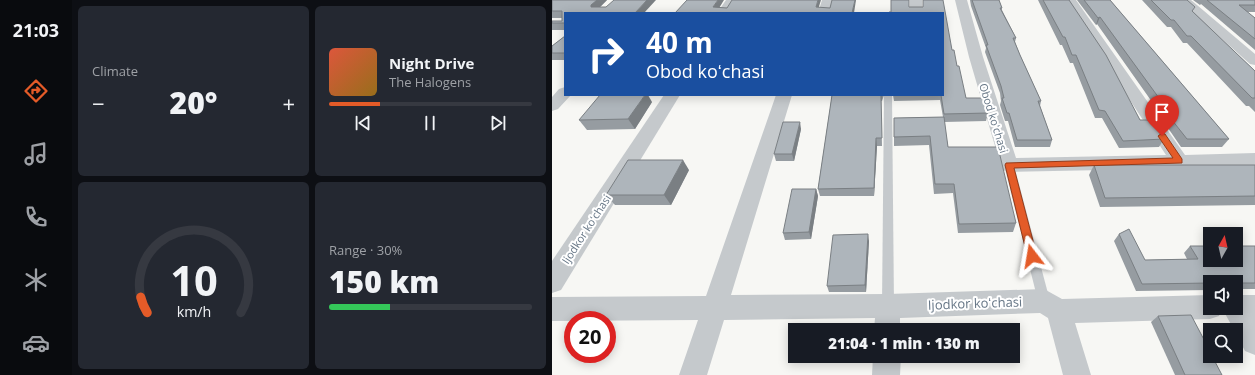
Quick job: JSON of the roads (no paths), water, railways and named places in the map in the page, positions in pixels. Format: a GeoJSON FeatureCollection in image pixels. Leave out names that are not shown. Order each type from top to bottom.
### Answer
{"type":"FeatureCollection","features":[{"type":"Feature","properties":{"kind":"street"},"geometry":{"type":"LineString","coordinates":[[724,12],[732,0]]}},
{"type":"Feature","properties":{"kind":"street"},"geometry":{"type":"LineString","coordinates":[[824,12],[828,0]]}},
{"type":"Feature","properties":{"kind":"street"},"geometry":{"type":"LineString","coordinates":[[916,0],[916,12]]}},
{"type":"Feature","properties":{"kind":"street","name":"Obod koʻchasi"},"geometry":{"type":"LineString","coordinates":[[961,0],[978,65],[1009,165],[1255,160]]}},
{"type":"Feature","properties":{"kind":"street"},"geometry":{"type":"LineString","coordinates":[[1070,0],[1179,161]]}},
{"type":"Feature","properties":{"kind":"street"},"geometry":{"type":"LineString","coordinates":[[1184,0],[1255,61]]}},
{"type":"Feature","properties":{"kind":"street"},"geometry":{"type":"LineString","coordinates":[[552,106],[564,93]]}},
{"type":"Feature","properties":{"kind":"street","name":"Ijodkor koʻchasi"},"geometry":{"type":"LineString","coordinates":[[552,282],[671,96]]}},
{"type":"Feature","properties":{"kind":"street"},"geometry":{"type":"LineString","coordinates":[[693,375],[784,96]]}},
{"type":"Feature","properties":{"kind":"street"},"geometry":{"type":"LineString","coordinates":[[1051,306],[1077,375]]}},
{"type":"Feature","properties":{"kind":"street","name":"Ijodkor koʻchasi"},"geometry":{"type":"LineString","coordinates":[[552,309],[716,307],[887,318],[1051,306],[1203,307]]}},
{"type":"Feature","properties":{"kind":"street"},"geometry":{"type":"LineString","coordinates":[[1243,307],[1255,306]]}},
{"type":"Feature","properties":{"kind":"street"},"geometry":{"type":"LineString","coordinates":[[1240,315],[1255,341]]}},
{"type":"Feature","properties":{"kind":"street"},"geometry":{"type":"LineString","coordinates":[[886,375],[887,363]]}},
{"type":"Feature","properties":{"kind":"lane"},"geometry":{"type":"LineString","coordinates":[[887,318],[888,96]]}},
{"type":"Feature","properties":{"kind":"lane"},"geometry":{"type":"LineString","coordinates":[[1009,165],[1051,306]]}}]}
